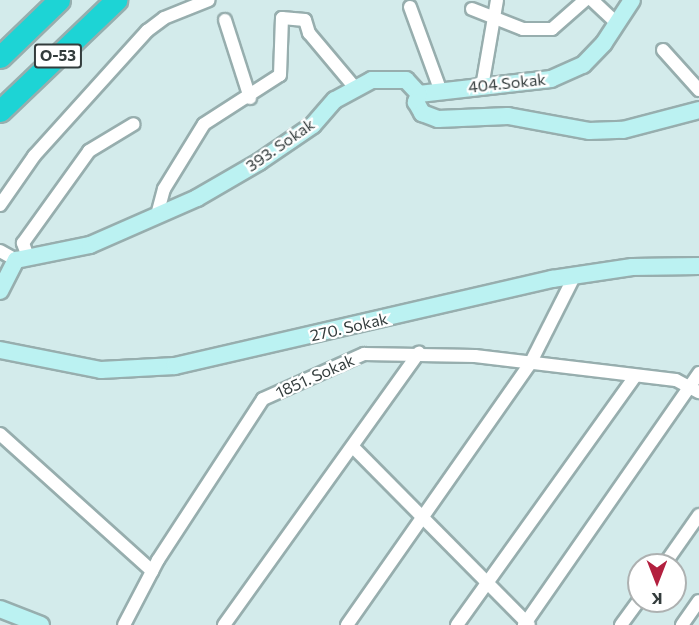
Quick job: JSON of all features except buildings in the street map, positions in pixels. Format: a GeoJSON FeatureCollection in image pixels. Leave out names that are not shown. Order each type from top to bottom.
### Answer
{"type":"FeatureCollection","features":[{"type":"Feature","properties":{"kind":"highway","name":"O-53"},"geometry":{"type":"LineString","coordinates":[[0,57],[59,0]]}},
{"type":"Feature","properties":{"kind":"highway","name":"O-53"},"geometry":{"type":"LineString","coordinates":[[0,111],[116,0]]}},
{"type":"Feature","properties":{"kind":"street"},"geometry":{"type":"LineString","coordinates":[[0,205],[34,156],[147,31],[164,18],[209,0]]}},
{"type":"Feature","properties":{"kind":"street"},"geometry":{"type":"LineString","coordinates":[[482,87],[496,17],[496,0]]}},
{"type":"Feature","properties":{"kind":"street"},"geometry":{"type":"LineString","coordinates":[[472,9],[523,29],[552,29],[585,0]]}},
{"type":"Feature","properties":{"kind":"street"},"geometry":{"type":"LineString","coordinates":[[592,0],[617,23]]}},
{"type":"Feature","properties":{"kind":"street","name":"404.Sokak"},"geometry":{"type":"LineString","coordinates":[[419,94],[440,89],[551,79],[583,64],[617,23],[632,0]]}},
{"type":"Feature","properties":{"kind":"street"},"geometry":{"type":"LineString","coordinates":[[411,7],[440,89]]}},
{"type":"Feature","properties":{"kind":"street"},"geometry":{"type":"LineString","coordinates":[[157,215],[164,189],[204,124],[250,98],[280,75],[282,18],[305,20],[309,33],[356,89]]}},
{"type":"Feature","properties":{"kind":"street"},"geometry":{"type":"LineString","coordinates":[[225,20],[250,98]]}},
{"type":"Feature","properties":{"kind":"street"},"geometry":{"type":"LineString","coordinates":[[663,50],[699,90]]}},
{"type":"Feature","properties":{"kind":"street","name":"393. Sokak"},"geometry":{"type":"LineString","coordinates":[[22,258],[90,244],[157,215],[259,162],[313,125],[335,100],[372,80],[406,80],[419,94]]}},
{"type":"Feature","properties":{"kind":"street"},"geometry":{"type":"LineString","coordinates":[[419,94],[416,102],[422,113],[438,119],[508,116],[588,131],[624,130],[699,110]]}},
{"type":"Feature","properties":{"kind":"street"},"geometry":{"type":"LineString","coordinates":[[0,291],[22,258],[23,243],[89,150],[134,124]]}},
{"type":"Feature","properties":{"kind":"street"},"geometry":{"type":"LineString","coordinates":[[0,251],[22,258]]}},
{"type":"Feature","properties":{"kind":"street","name":"270. Sokak"},"geometry":{"type":"LineString","coordinates":[[0,350],[101,370],[175,366],[575,275],[632,267],[699,266]]}},
{"type":"Feature","properties":{"kind":"street"},"geometry":{"type":"LineString","coordinates":[[347,625],[424,519],[530,364],[575,275]]}},
{"type":"Feature","properties":{"kind":"street"},"geometry":{"type":"LineString","coordinates":[[224,625],[419,353]]}},
{"type":"Feature","properties":{"kind":"street","name":"1851. Sokak"},"geometry":{"type":"LineString","coordinates":[[124,625],[152,571],[263,399],[364,354],[419,353],[530,364],[676,380],[694,389]]}},
{"type":"Feature","properties":{"kind":"street"},"geometry":{"type":"LineString","coordinates":[[352,447],[526,624],[694,389],[699,373]]}},
{"type":"Feature","properties":{"kind":"street"},"geometry":{"type":"LineString","coordinates":[[457,625],[635,376]]}},
{"type":"Feature","properties":{"kind":"street"},"geometry":{"type":"LineString","coordinates":[[1,436],[152,571]]}},
{"type":"Feature","properties":{"kind":"street"},"geometry":{"type":"LineString","coordinates":[[672,553],[699,515]]}},
{"type":"Feature","properties":{"kind":"street"},"geometry":{"type":"LineString","coordinates":[[682,625],[699,601]]}},
{"type":"Feature","properties":{"kind":"street"},"geometry":{"type":"LineString","coordinates":[[0,609],[16,621],[41,625]]}}]}
